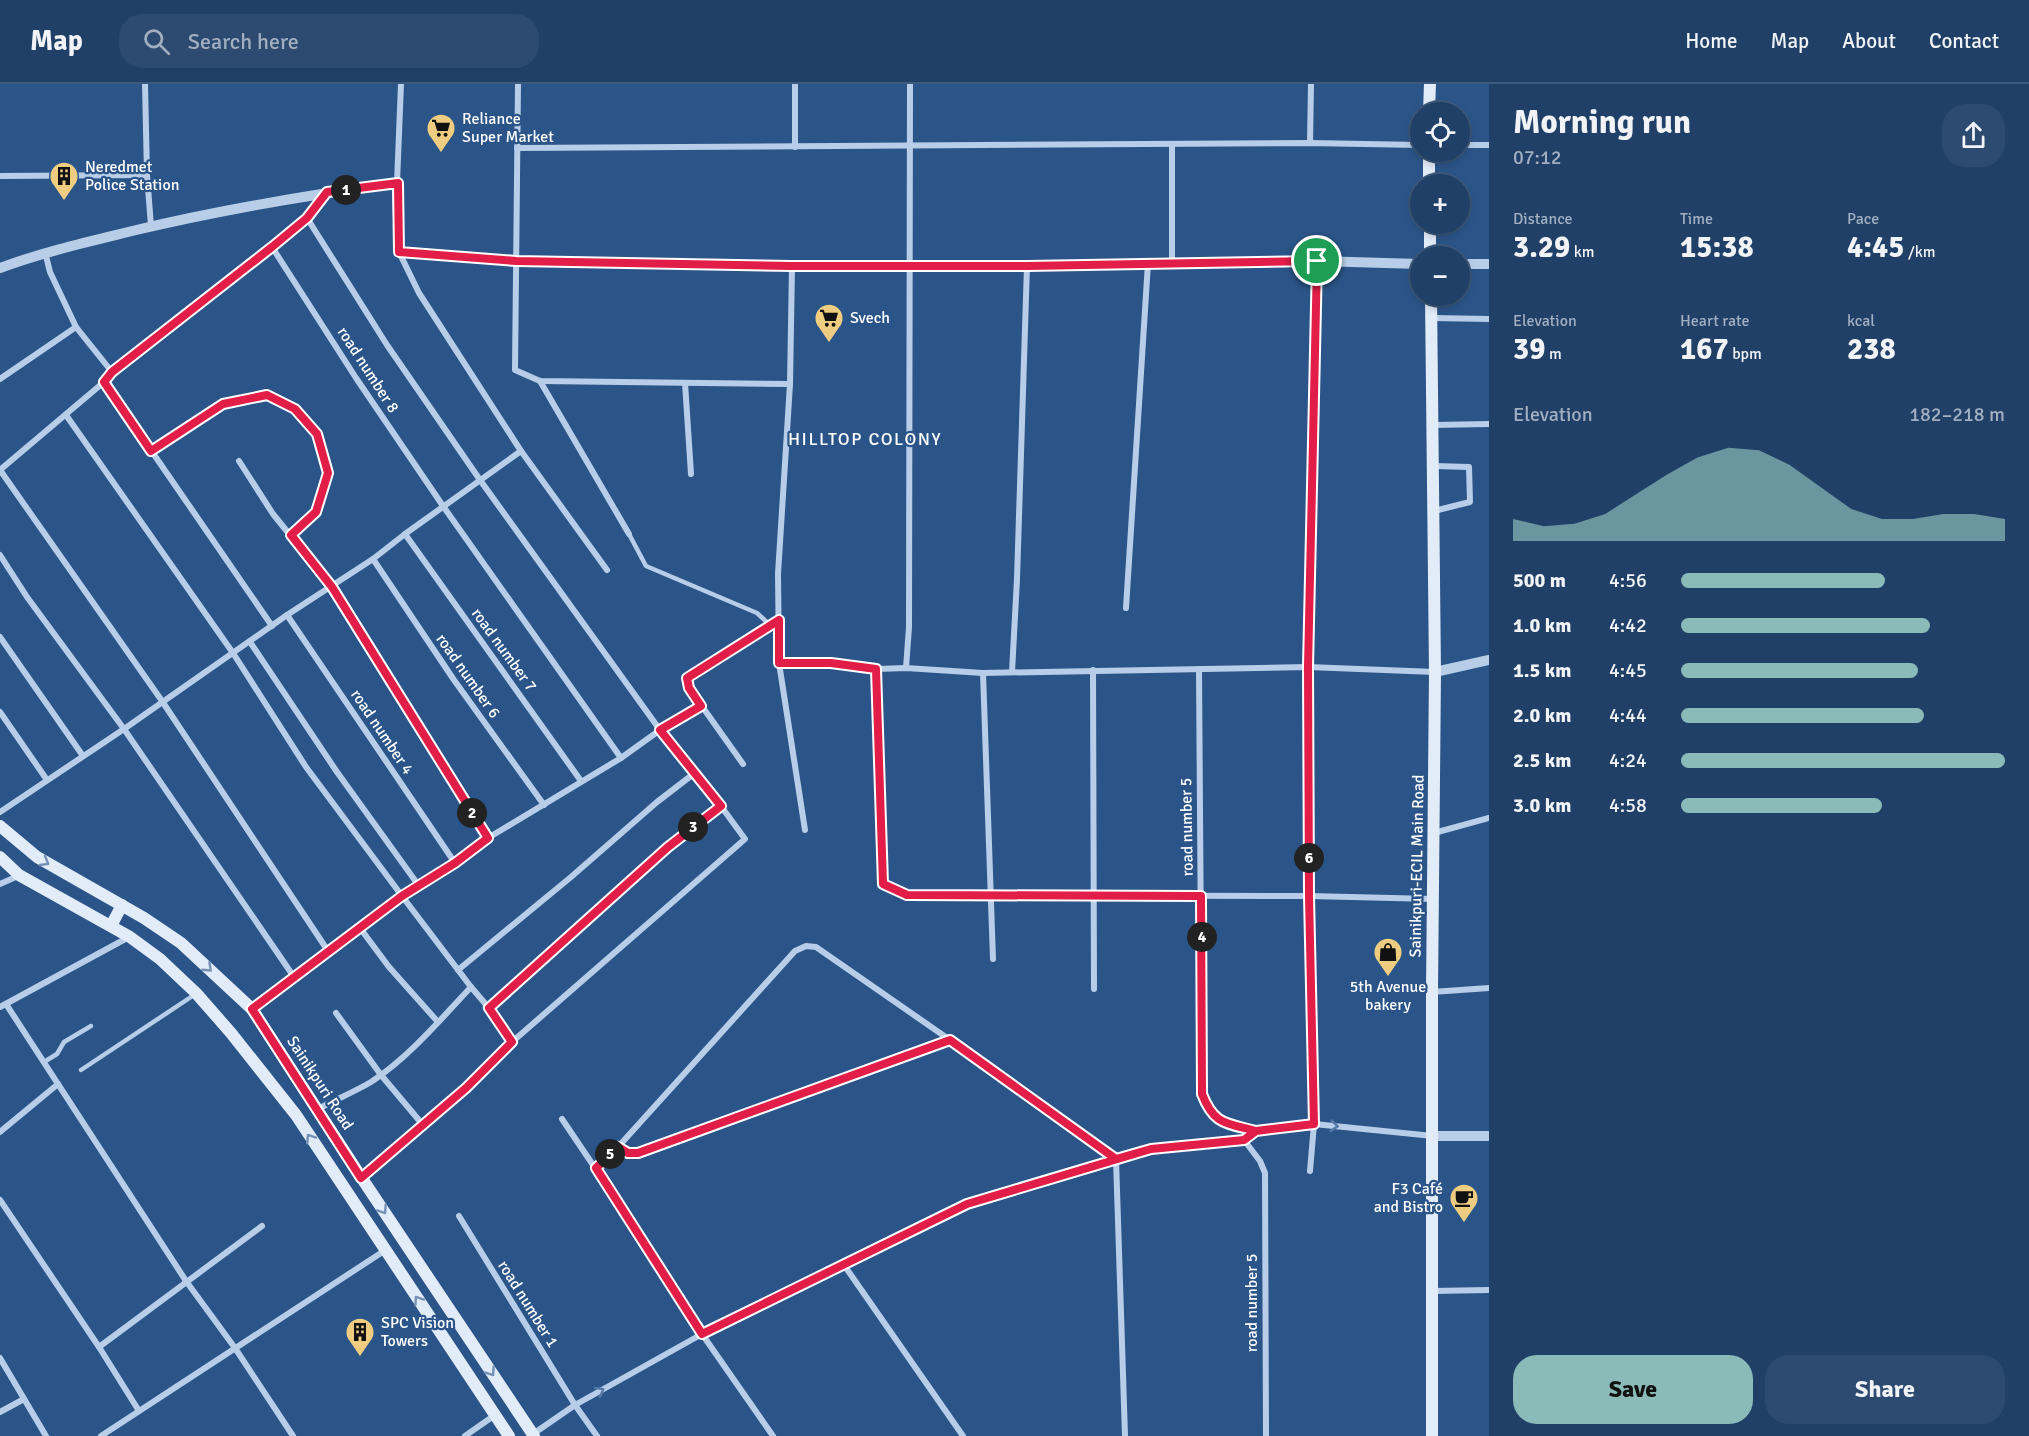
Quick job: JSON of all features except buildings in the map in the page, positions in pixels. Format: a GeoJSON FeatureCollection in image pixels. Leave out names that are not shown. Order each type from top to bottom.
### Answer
{"type":"FeatureCollection","features":[{"type":"Feature","properties":{"kind":"main road"},"geometry":{"type":"LineString","coordinates":[[1429,102],[1430,84]]}},
{"type":"Feature","properties":{"kind":"main road","name":"Sainikpuri-ECIL Main Road"},"geometry":{"type":"LineString","coordinates":[[1431,306],[1435,672],[1432,1436]]}},
{"type":"Feature","properties":{"kind":"main road","name":"Sainikpuri Road"},"geometry":{"type":"LineString","coordinates":[[0,826],[36,857],[122,905],[181,943],[252,1009],[361,1178],[533,1435]]}},
{"type":"Feature","properties":{"kind":"main road"},"geometry":{"type":"LineString","coordinates":[[0,857],[19,875],[130,937],[160,958],[196,993],[296,1115],[384,1251],[509,1436]]}},
{"type":"Feature","properties":{"kind":"main road"},"geometry":{"type":"LineString","coordinates":[[90,914],[101,893]]}},
{"type":"Feature","properties":{"kind":"main road"},"geometry":{"type":"LineString","coordinates":[[111,926],[122,905]]}},
{"type":"Feature","properties":{"kind":"street"},"geometry":{"type":"LineString","coordinates":[[145,84],[147,175],[151,226]]}},
{"type":"Feature","properties":{"kind":"street"},"geometry":{"type":"LineString","coordinates":[[401,84],[398,183],[399,252],[419,293],[521,451],[607,570]]}},
{"type":"Feature","properties":{"kind":"street"},"geometry":{"type":"LineString","coordinates":[[518,84],[515,370],[540,381],[790,384]]}},
{"type":"Feature","properties":{"kind":"street"},"geometry":{"type":"LineString","coordinates":[[795,84],[795,147]]}},
{"type":"Feature","properties":{"kind":"street"},"geometry":{"type":"LineString","coordinates":[[906,668],[909,627],[910,84]]}},
{"type":"Feature","properties":{"kind":"street"},"geometry":{"type":"LineString","coordinates":[[1310,143],[1311,84]]}},
{"type":"Feature","properties":{"kind":"street"},"geometry":{"type":"LineString","coordinates":[[517,148],[1310,143],[1410,145]]}},
{"type":"Feature","properties":{"kind":"street"},"geometry":{"type":"LineString","coordinates":[[1172,145],[1172,262]]}},
{"type":"Feature","properties":{"kind":"street"},"geometry":{"type":"LineString","coordinates":[[1470,145],[1489,145]]}},
{"type":"Feature","properties":{"kind":"street"},"geometry":{"type":"LineString","coordinates":[[0,176],[147,175]]}},
{"type":"Feature","properties":{"kind":"street"},"geometry":{"type":"LineString","coordinates":[[0,267],[45,252],[213,212],[327,192],[398,183]]}},
{"type":"Feature","properties":{"kind":"street"},"geometry":{"type":"LineString","coordinates":[[327,192],[307,218],[112,372],[104,382],[0,470],[162,701],[328,951]]}},
{"type":"Feature","properties":{"kind":"street"},"geometry":{"type":"LineString","coordinates":[[307,218],[387,345],[480,480],[660,730],[696,772],[745,839],[512,1042],[466,1088],[361,1178]]}},
{"type":"Feature","properties":{"kind":"street","name":"road number 8"},"geometry":{"type":"LineString","coordinates":[[272,247],[356,378],[443,506],[621,758]]}},
{"type":"Feature","properties":{"kind":"street"},"geometry":{"type":"LineString","coordinates":[[45,252],[50,272],[76,327],[112,372]]}},
{"type":"Feature","properties":{"kind":"street"},"geometry":{"type":"LineString","coordinates":[[399,252],[516,261],[792,266],[1027,266],[1317,261],[1410,264]]}},
{"type":"Feature","properties":{"kind":"street"},"geometry":{"type":"LineString","coordinates":[[1310,1171],[1314,1124],[1309,896],[1308,667],[1317,261]]}},
{"type":"Feature","properties":{"kind":"street"},"geometry":{"type":"LineString","coordinates":[[1126,608],[1148,263]]}},
{"type":"Feature","properties":{"kind":"street"},"geometry":{"type":"LineString","coordinates":[[1470,264],[1489,264]]}},
{"type":"Feature","properties":{"kind":"street"},"geometry":{"type":"LineString","coordinates":[[792,266],[790,384],[778,574],[779,663],[805,830]]}},
{"type":"Feature","properties":{"kind":"street"},"geometry":{"type":"LineString","coordinates":[[1012,672],[1018,568],[1027,266]]}},
{"type":"Feature","properties":{"kind":"street"},"geometry":{"type":"LineString","coordinates":[[1432,318],[1489,319]]}},
{"type":"Feature","properties":{"kind":"street"},"geometry":{"type":"LineString","coordinates":[[0,379],[76,327]]}},
{"type":"Feature","properties":{"kind":"street"},"geometry":{"type":"LineString","coordinates":[[540,381],[629,534]]}},
{"type":"Feature","properties":{"kind":"street"},"geometry":{"type":"LineString","coordinates":[[104,382],[272,626]]}},
{"type":"Feature","properties":{"kind":"street"},"geometry":{"type":"LineString","coordinates":[[685,383],[691,474]]}},
{"type":"Feature","properties":{"kind":"street"},"geometry":{"type":"LineString","coordinates":[[151,451],[223,404],[267,395],[295,409],[317,434],[328,473],[316,512],[291,535]]}},
{"type":"Feature","properties":{"kind":"street"},"geometry":{"type":"LineString","coordinates":[[66,415],[233,653],[306,767],[489,1008],[512,1042]]}},
{"type":"Feature","properties":{"kind":"street"},"geometry":{"type":"LineString","coordinates":[[1433,425],[1489,424]]}},
{"type":"Feature","properties":{"kind":"street"},"geometry":{"type":"LineString","coordinates":[[0,812],[287,615],[374,560],[405,534],[521,451]]}},
{"type":"Feature","properties":{"kind":"street"},"geometry":{"type":"LineString","coordinates":[[239,461],[273,514],[332,587],[488,838]]}},
{"type":"Feature","properties":{"kind":"street"},"geometry":{"type":"LineString","coordinates":[[1434,466],[1469,467],[1470,501],[1434,511]]}},
{"type":"Feature","properties":{"kind":"street","name":"road number 7"},"geometry":{"type":"LineString","coordinates":[[405,534],[581,781]]}},
{"type":"Feature","properties":{"kind":"street"},"geometry":{"type":"LineString","coordinates":[[0,555],[27,597],[124,729],[294,977]]}},
{"type":"Feature","properties":{"kind":"street","name":"road number 6"},"geometry":{"type":"LineString","coordinates":[[374,560],[453,680],[544,805]]}},
{"type":"Feature","properties":{"kind":"street","name":"road number 4"},"geometry":{"type":"LineString","coordinates":[[287,615],[455,863]]}},
{"type":"Feature","properties":{"kind":"street"},"geometry":{"type":"LineString","coordinates":[[743,764],[689,688],[687,678],[779,620]]}},
{"type":"Feature","properties":{"kind":"street"},"geometry":{"type":"LineString","coordinates":[[0,637],[83,756]]}},
{"type":"Feature","properties":{"kind":"street"},"geometry":{"type":"LineString","coordinates":[[250,642],[337,772],[418,886]]}},
{"type":"Feature","properties":{"kind":"street"},"geometry":{"type":"LineString","coordinates":[[779,663],[831,663],[876,669],[906,668],[983,673],[1308,667],[1435,672],[1489,660]]}},
{"type":"Feature","properties":{"kind":"street"},"geometry":{"type":"LineString","coordinates":[[876,669],[883,884],[907,895],[1309,896],[1433,899]]}},
{"type":"Feature","properties":{"kind":"street","name":"road number 5"},"geometry":{"type":"LineString","coordinates":[[1199,669],[1202,1094],[1209,1111],[1222,1122],[1256,1131]]}},
{"type":"Feature","properties":{"kind":"street"},"geometry":{"type":"LineString","coordinates":[[1093,670],[1094,989]]}},
{"type":"Feature","properties":{"kind":"street"},"geometry":{"type":"LineString","coordinates":[[983,673],[993,959]]}},
{"type":"Feature","properties":{"kind":"street"},"geometry":{"type":"LineString","coordinates":[[252,1009],[402,896],[455,863],[488,838],[621,758],[660,730],[701,706]]}},
{"type":"Feature","properties":{"kind":"street"},"geometry":{"type":"LineString","coordinates":[[0,712],[48,780]]}},
{"type":"Feature","properties":{"kind":"street"},"geometry":{"type":"LineString","coordinates":[[458,970],[571,877],[657,802],[696,772]]}},
{"type":"Feature","properties":{"kind":"street"},"geometry":{"type":"LineString","coordinates":[[489,1008],[668,847],[721,806]]}},
{"type":"Feature","properties":{"kind":"street"},"geometry":{"type":"LineString","coordinates":[[1434,833],[1489,818]]}},
{"type":"Feature","properties":{"kind":"street"},"geometry":{"type":"LineString","coordinates":[[0,884],[19,875]]}},
{"type":"Feature","properties":{"kind":"street"},"geometry":{"type":"LineString","coordinates":[[360,928],[389,967],[438,1022]]}},
{"type":"Feature","properties":{"kind":"street"},"geometry":{"type":"LineString","coordinates":[[130,937],[3,1005],[44,1062],[186,1281],[235,1348],[293,1436]]}},
{"type":"Feature","properties":{"kind":"street"},"geometry":{"type":"LineString","coordinates":[[596,1168],[618,1147],[795,951],[806,946],[816,947],[827,953],[1116,1159]]}},
{"type":"Feature","properties":{"kind":"street"},"geometry":{"type":"LineString","coordinates":[[318,1109],[381,1075],[423,1039],[471,987]]}},
{"type":"Feature","properties":{"kind":"street"},"geometry":{"type":"LineString","coordinates":[[1432,992],[1489,988]]}},
{"type":"Feature","properties":{"kind":"street"},"geometry":{"type":"LineString","coordinates":[[336,1013],[381,1075],[423,1125]]}},
{"type":"Feature","properties":{"kind":"street"},"geometry":{"type":"LineString","coordinates":[[618,1147],[628,1153],[638,1153],[950,1040]]}},
{"type":"Feature","properties":{"kind":"street"},"geometry":{"type":"LineString","coordinates":[[0,1132],[58,1084]]}},
{"type":"Feature","properties":{"kind":"street"},"geometry":{"type":"LineString","coordinates":[[562,1119],[702,1334],[773,1436]]}},
{"type":"Feature","properties":{"kind":"street"},"geometry":{"type":"LineString","coordinates":[[533,1435],[575,1405],[702,1334],[967,1204],[1151,1149],[1244,1140],[1256,1131],[1314,1124],[1433,1136],[1489,1136]]}},
{"type":"Feature","properties":{"kind":"street","name":"road number 5"},"geometry":{"type":"LineString","coordinates":[[1244,1140],[1260,1161],[1265,1173],[1266,1436]]}},
{"type":"Feature","properties":{"kind":"street"},"geometry":{"type":"LineString","coordinates":[[1116,1159],[1125,1436]]}},
{"type":"Feature","properties":{"kind":"street"},"geometry":{"type":"LineString","coordinates":[[0,1200],[99,1347],[139,1411]]}},
{"type":"Feature","properties":{"kind":"street","name":"road number 1"},"geometry":{"type":"LineString","coordinates":[[459,1216],[575,1405],[597,1436]]}},
{"type":"Feature","properties":{"kind":"street"},"geometry":{"type":"LineString","coordinates":[[99,1347],[262,1226]]}},
{"type":"Feature","properties":{"kind":"street"},"geometry":{"type":"LineString","coordinates":[[101,1436],[384,1251]]}},
{"type":"Feature","properties":{"kind":"street"},"geometry":{"type":"LineString","coordinates":[[844,1265],[963,1436]]}},
{"type":"Feature","properties":{"kind":"street"},"geometry":{"type":"LineString","coordinates":[[1432,1291],[1489,1290]]}},
{"type":"Feature","properties":{"kind":"street"},"geometry":{"type":"LineString","coordinates":[[0,1359],[46,1436]]}},
{"type":"Feature","properties":{"kind":"street"},"geometry":{"type":"LineString","coordinates":[[0,1412],[24,1399]]}},
{"type":"Feature","properties":{"kind":"street"},"geometry":{"type":"LineString","coordinates":[[465,1436],[495,1415]]}},
{"type":"Feature","properties":{"kind":"lane"},"geometry":{"type":"LineString","coordinates":[[629,534],[646,566],[757,613],[770,625]]}},
{"type":"Feature","properties":{"kind":"lane"},"geometry":{"type":"LineString","coordinates":[[81,1070],[196,993]]}},
{"type":"Feature","properties":{"kind":"lane"},"geometry":{"type":"LineString","coordinates":[[44,1062],[57,1054],[64,1042],[91,1026]]}},
{"type":"Feature","properties":{"kind":"place","name":"Reliance Super Market"},"geometry":{"type":"Point","coordinates":[441,154]}},
{"type":"Feature","properties":{"kind":"place","name":"Neredmet Police Station"},"geometry":{"type":"Point","coordinates":[64,202]}},
{"type":"Feature","properties":{"kind":"place","name":"Svech"},"geometry":{"type":"Point","coordinates":[829,344]}},
{"type":"Feature","properties":{"kind":"place","name":"5th Avenue bakery"},"geometry":{"type":"Point","coordinates":[1388,978]}},
{"type":"Feature","properties":{"kind":"place","name":"F3 Café and Bistro"},"geometry":{"type":"Point","coordinates":[1464,1224]}},
{"type":"Feature","properties":{"kind":"place","name":"SPC Vision Towers"},"geometry":{"type":"Point","coordinates":[360,1358]}},
{"type":"Feature","properties":{"kind":"district","name":"HILLTOP COLONY"},"geometry":{"type":"Point","coordinates":[865,439]}},
{"type":"Feature","properties":{"kind":"route"},"geometry":{"type":"LineString","coordinates":[[1317,261],[1027,266],[792,266],[516,261],[399,252],[398,183],[327,192],[307,218],[112,372],[104,382],[151,451],[223,404],[267,395],[295,409],[317,434],[328,473],[316,512],[291,535],[332,587],[488,838],[455,863],[402,896],[252,1009],[361,1178],[466,1088],[512,1042],[489,1008],[668,847],[721,806],[660,730],[701,706],[689,688],[687,678],[692,673],[779,620],[779,663],[831,663],[876,669],[883,884],[907,895],[1201,896],[1202,1094],[1209,1111],[1222,1122],[1256,1131],[1244,1140],[1151,1149],[967,1204],[702,1334],[596,1168],[618,1147],[628,1153],[638,1153],[950,1040],[1116,1159],[1151,1149],[1198,1144],[1244,1140],[1250,1136],[1256,1131],[1314,1124],[1309,896],[1308,667],[1317,261]]}}]}
